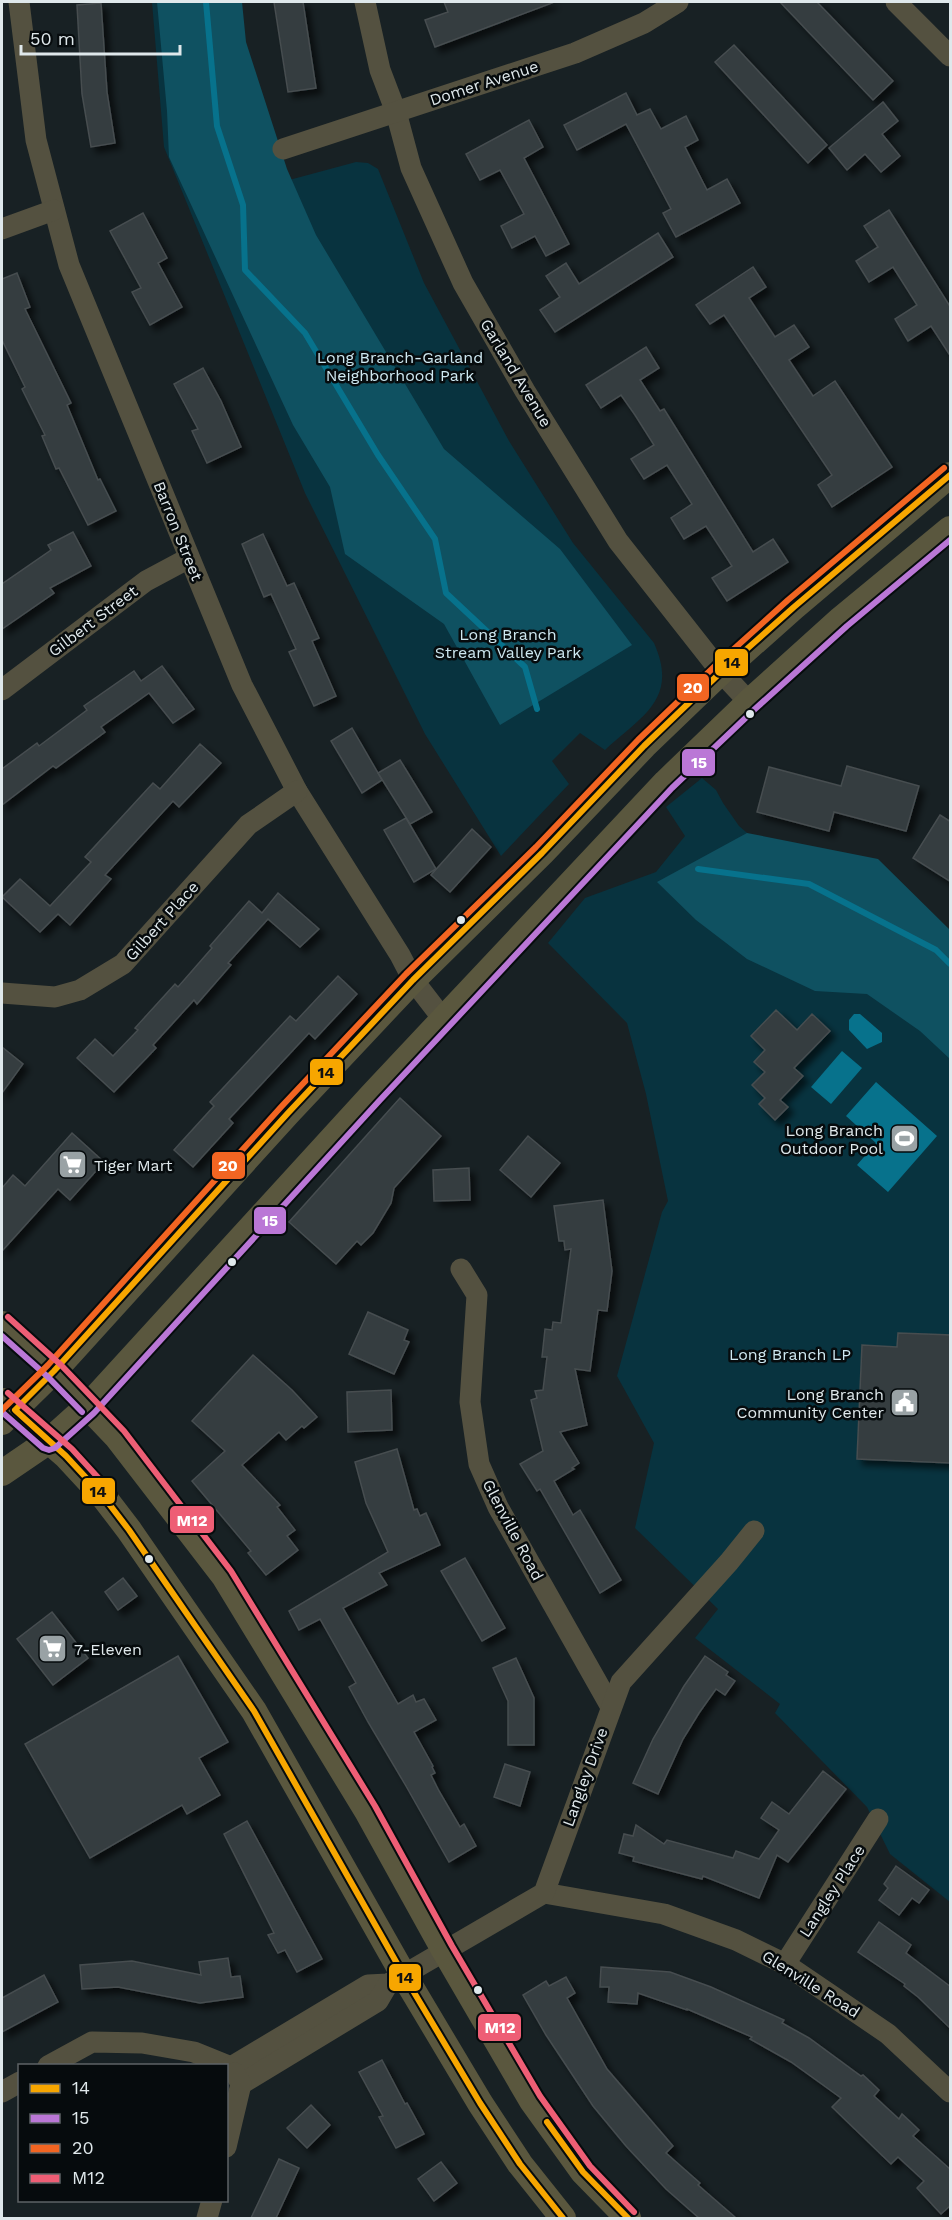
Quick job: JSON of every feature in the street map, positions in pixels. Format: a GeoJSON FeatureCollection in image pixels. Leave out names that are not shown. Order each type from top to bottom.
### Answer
{"type":"FeatureCollection","features":[{"type":"Feature","properties":{"kind":"main road"},"geometry":{"type":"LineString","coordinates":[[562,2218],[520,2164],[396,1979],[254,1710],[129,1530],[79,1468],[49,1441],[6,1411],[54,1371],[288,1113],[414,980],[543,853],[645,746],[721,672],[794,607],[951,475]]}},
{"type":"Feature","properties":{"kind":"main road"},"geometry":{"type":"LineString","coordinates":[[2,1473],[49,1441],[88,1406],[443,1019],[666,782],[749,702],[841,619],[951,528]]}},
{"type":"Feature","properties":{"kind":"main road"},"geometry":{"type":"LineString","coordinates":[[2,1324],[54,1371],[117,1437],[224,1576],[367,1811],[444,1950],[532,2100],[583,2172],[628,2218]]}},
{"type":"Feature","properties":{"kind":"street","name":"Barron Street"},"geometry":{"type":"LineString","coordinates":[[19,2],[36,140],[69,265],[189,558],[242,685],[297,791],[414,980],[443,1019]]}},
{"type":"Feature","properties":{"kind":"street","name":"Garland Avenue"},"geometry":{"type":"LineString","coordinates":[[365,2],[380,70],[396,112],[411,168],[463,284],[525,391],[618,541],[721,672],[749,702]]}},
{"type":"Feature","properties":{"kind":"street","name":"Domer Avenue"},"geometry":{"type":"LineString","coordinates":[[283,149],[575,53],[644,23],[678,2]]}},
{"type":"Feature","properties":{"kind":"street"},"geometry":{"type":"LineString","coordinates":[[896,2],[951,56]]}},
{"type":"Feature","properties":{"kind":"street"},"geometry":{"type":"LineString","coordinates":[[2,229],[54,210]]}},
{"type":"Feature","properties":{"kind":"street","name":"Gilbert Street"},"geometry":{"type":"LineString","coordinates":[[2,690],[147,581],[189,558]]}},
{"type":"Feature","properties":{"kind":"street","name":"Gilbert Place"},"geometry":{"type":"LineString","coordinates":[[2,993],[55,997],[80,990],[123,964],[248,825],[297,791]]}},
{"type":"Feature","properties":{"kind":"street","name":"Glenville Road"},"geometry":{"type":"LineString","coordinates":[[461,1269],[477,1295],[470,1402],[479,1464],[498,1507],[610,1707]]}},
{"type":"Feature","properties":{"kind":"street","name":"Langley Drive"},"geometry":{"type":"LineString","coordinates":[[544,1893],[621,1682],[754,1531]]}},
{"type":"Feature","properties":{"kind":"street","name":"Langley Place"},"geometry":{"type":"LineString","coordinates":[[785,1964],[878,1819]]}},
{"type":"Feature","properties":{"kind":"street"},"geometry":{"type":"LineString","coordinates":[[228,2133],[236,2076],[368,1985],[396,1979],[544,1893]]}},
{"type":"Feature","properties":{"kind":"street","name":"Glenville Road"},"geometry":{"type":"LineString","coordinates":[[544,1893],[664,1914],[736,1940],[785,1964],[888,2034],[951,2092]]}},
{"type":"Feature","properties":{"kind":"street"},"geometry":{"type":"LineString","coordinates":[[52,2064],[92,2042],[102,2042],[142,2043],[194,2052],[215,2064]]}},
{"type":"Feature","properties":{"kind":"street"},"geometry":{"type":"LineString","coordinates":[[228,2071],[236,2076]]}},
{"type":"Feature","properties":{"kind":"street"},"geometry":{"type":"LineString","coordinates":[[2,2092],[18,2083]]}},
{"type":"Feature","properties":{"kind":"street"},"geometry":{"type":"LineString","coordinates":[[207,2218],[211,2202]]}},
{"type":"Feature","properties":{"kind":"green space","name":"Long Branch Stream Valley Park"},"geometry":{"type":"Polygon","coordinates":[[[152,2],[221,2],[248,191],[356,162],[368,163],[378,169],[424,283],[509,441],[573,543],[654,643],[661,662],[662,679],[653,705],[605,750],[580,733],[552,761],[569,784],[501,856],[425,734],[305,493],[164,147],[152,2]]]}},
{"type":"Feature","properties":{"kind":"green space","name":"Long Branch Stream Valley Park"},"geometry":{"type":"Polygon","coordinates":[[[157,2],[242,2],[246,42],[287,169],[316,235],[444,449],[560,549],[632,645],[500,725],[444,624],[345,554],[330,487],[293,425],[169,157],[157,2]]]}},
{"type":"Feature","properties":{"kind":"green space","name":"Long Branch LP"},"geometry":{"type":"Polygon","coordinates":[[[702,778],[716,790],[739,826],[760,844],[950,945],[950,1902],[890,1854],[867,1807],[775,1713],[780,1704],[695,1638],[718,1609],[635,1528],[654,1443],[617,1376],[662,1212],[668,1201],[646,1094],[627,1023],[548,943],[585,898],[656,872],[685,836],[666,807],[702,778]]]}},
{"type":"Feature","properties":{"kind":"green space"},"geometry":{"type":"Polygon","coordinates":[[[747,833],[878,859],[950,930],[950,1059],[920,1031],[867,994],[815,991],[747,959],[696,920],[657,882],[747,833]]]}},
{"type":"Feature","properties":{"kind":"shaded area"},"geometry":{"type":"Polygon","coordinates":[[[854,1014],[860,1014],[882,1033],[882,1042],[867,1049],[849,1030],[849,1020],[854,1014]]]}},
{"type":"Feature","properties":{"kind":"shaded area"},"geometry":{"type":"Polygon","coordinates":[[[842,1051],[862,1068],[831,1104],[811,1087],[842,1051]]]}},
{"type":"Feature","properties":{"kind":"shaded area","name":"Long Branch Outdoor Pool"},"geometry":{"type":"Polygon","coordinates":[[[876,1082],[937,1136],[888,1192],[857,1165],[876,1143],[846,1116],[876,1082]]]}},
{"type":"Feature","properties":{"kind":"building"},"geometry":{"type":"Polygon","coordinates":[[[274,2],[303,2],[316,88],[288,92],[274,2]]]}},
{"type":"Feature","properties":{"kind":"building"},"geometry":{"type":"Polygon","coordinates":[[[444,2],[552,3],[435,47],[425,20],[448,12],[444,2]]]}},
{"type":"Feature","properties":{"kind":"building"},"geometry":{"type":"Polygon","coordinates":[[[780,2],[817,2],[893,81],[873,100],[780,2]]]}},
{"type":"Feature","properties":{"kind":"building"},"geometry":{"type":"Polygon","coordinates":[[[101,3],[107,92],[115,143],[91,147],[82,94],[77,5],[101,3]]]}},
{"type":"Feature","properties":{"kind":"building"},"geometry":{"type":"Polygon","coordinates":[[[734,45],[827,145],[808,163],[715,62],[734,45]]]}},
{"type":"Feature","properties":{"kind":"building"},"geometry":{"type":"Polygon","coordinates":[[[626,93],[637,115],[650,109],[661,129],[686,116],[698,140],[685,147],[707,190],[727,179],[740,203],[676,237],[663,213],[671,209],[626,124],[577,150],[564,125],[626,93]]]}},
{"type":"Feature","properties":{"kind":"building"},"geometry":{"type":"Polygon","coordinates":[[[883,102],[898,121],[882,134],[900,156],[881,172],[865,154],[847,170],[829,148],[883,102]]]}},
{"type":"Feature","properties":{"kind":"building"},"geometry":{"type":"Polygon","coordinates":[[[529,120],[543,147],[524,158],[569,244],[546,256],[535,236],[512,248],[501,226],[524,214],[500,170],[480,180],[466,154],[529,120]]]}},
{"type":"Feature","properties":{"kind":"building"},"geometry":{"type":"Polygon","coordinates":[[[889,210],[951,308],[951,357],[931,326],[908,341],[895,319],[917,305],[893,267],[869,282],[856,261],[878,247],[864,226],[889,210]]]}},
{"type":"Feature","properties":{"kind":"building"},"geometry":{"type":"Polygon","coordinates":[[[143,213],[167,258],[158,263],[182,307],[150,325],[132,292],[141,288],[110,231],[143,213]]]}},
{"type":"Feature","properties":{"kind":"building"},"geometry":{"type":"Polygon","coordinates":[[[658,233],[673,257],[555,332],[540,310],[560,297],[546,276],[566,263],[579,284],[658,233]]]}},
{"type":"Feature","properties":{"kind":"building"},"geometry":{"type":"Polygon","coordinates":[[[753,267],[766,287],[749,298],[775,337],[794,325],[809,347],[789,360],[813,396],[835,381],[892,467],[832,507],[818,485],[832,475],[724,315],[710,324],[696,305],[753,267]]]}},
{"type":"Feature","properties":{"kind":"building"},"geometry":{"type":"Polygon","coordinates":[[[17,273],[30,307],[25,309],[71,403],[67,405],[98,480],[100,479],[116,511],[88,525],[59,468],[56,469],[42,436],[45,435],[22,389],[25,387],[2,340],[2,279],[17,273]]]}},
{"type":"Feature","properties":{"kind":"building"},"geometry":{"type":"Polygon","coordinates":[[[646,347],[659,368],[640,380],[660,411],[664,409],[753,552],[773,539],[788,562],[727,601],[712,578],[732,566],[706,526],[684,539],[671,518],[692,504],[667,465],[644,479],[631,459],[654,445],[635,415],[621,395],[601,408],[586,385],[646,347]]]}},
{"type":"Feature","properties":{"kind":"building"},"geometry":{"type":"Polygon","coordinates":[[[203,368],[221,401],[241,447],[207,463],[192,431],[198,429],[174,384],[203,368]]]}},
{"type":"Feature","properties":{"kind":"building"},"geometry":{"type":"Polygon","coordinates":[[[73,532],[91,566],[50,588],[54,593],[2,629],[2,584],[51,550],[48,545],[73,532]]]}},
{"type":"Feature","properties":{"kind":"building"},"geometry":{"type":"Polygon","coordinates":[[[263,534],[287,586],[294,583],[319,638],[312,641],[336,696],[314,706],[289,652],[296,649],[271,594],[264,597],[242,544],[263,534]]]}},
{"type":"Feature","properties":{"kind":"building"},"geometry":{"type":"Polygon","coordinates":[[[162,666],[194,709],[173,723],[149,693],[101,727],[105,732],[56,768],[53,766],[2,805],[2,769],[37,743],[39,746],[87,710],[84,706],[134,671],[141,681],[162,666]]]}},
{"type":"Feature","properties":{"kind":"building"},"geometry":{"type":"Polygon","coordinates":[[[352,728],[382,780],[362,793],[331,741],[352,728]]]}},
{"type":"Feature","properties":{"kind":"building"},"geometry":{"type":"Polygon","coordinates":[[[200,744],[221,763],[179,807],[173,801],[105,875],[111,879],[70,925],[58,914],[40,932],[2,897],[20,879],[50,906],[91,862],[85,857],[153,783],[160,789],[200,744]]]}},
{"type":"Feature","properties":{"kind":"building"},"geometry":{"type":"Polygon","coordinates":[[[400,760],[432,812],[410,824],[378,773],[400,760]]]}},
{"type":"Feature","properties":{"kind":"building"},"geometry":{"type":"Polygon","coordinates":[[[847,766],[919,786],[906,831],[834,812],[829,831],[757,812],[769,767],[841,786],[847,766]]]}},
{"type":"Feature","properties":{"kind":"building"},"geometry":{"type":"Polygon","coordinates":[[[940,815],[951,822],[951,882],[913,858],[940,815]]]}},
{"type":"Feature","properties":{"kind":"building"},"geometry":{"type":"Polygon","coordinates":[[[406,818],[436,869],[414,882],[384,830],[406,818]]]}},
{"type":"Feature","properties":{"kind":"building"},"geometry":{"type":"Polygon","coordinates":[[[472,829],[491,847],[450,892],[431,875],[472,829]]]}},
{"type":"Feature","properties":{"kind":"building"},"geometry":{"type":"Polygon","coordinates":[[[278,893],[319,929],[300,947],[268,919],[228,963],[231,965],[197,1004],[194,1000],[153,1045],[156,1048],[114,1092],[77,1058],[95,1039],[113,1056],[138,1030],[135,1028],[175,984],[178,987],[249,901],[262,913],[278,893]]]}},
{"type":"Feature","properties":{"kind":"building"},"geometry":{"type":"Polygon","coordinates":[[[338,976],[357,994],[315,1039],[309,1033],[229,1119],[233,1123],[193,1167],[174,1150],[214,1106],[210,1102],[290,1016],[296,1021],[338,976]]]}},
{"type":"Feature","properties":{"kind":"building"},"geometry":{"type":"Polygon","coordinates":[[[776,1010],[797,1030],[812,1014],[830,1031],[794,1068],[803,1076],[780,1100],[788,1107],[775,1120],[759,1104],[765,1098],[752,1085],[765,1072],[754,1062],[765,1050],[751,1036],[776,1010]]]}},
{"type":"Feature","properties":{"kind":"building"},"geometry":{"type":"Polygon","coordinates":[[[2,1047],[23,1064],[2,1093],[2,1047]]]}},
{"type":"Feature","properties":{"kind":"building"},"geometry":{"type":"Polygon","coordinates":[[[400,1098],[441,1136],[394,1188],[391,1203],[373,1233],[361,1245],[357,1241],[336,1264],[289,1222],[400,1098]]]}},
{"type":"Feature","properties":{"kind":"building"},"geometry":{"type":"Polygon","coordinates":[[[72,1133],[104,1162],[70,1200],[58,1189],[2,1251],[2,1188],[13,1175],[25,1186],[72,1133]]]}},
{"type":"Feature","properties":{"kind":"building"},"geometry":{"type":"Polygon","coordinates":[[[528,1136],[560,1163],[531,1197],[500,1170],[528,1136]]]}},
{"type":"Feature","properties":{"kind":"building"},"geometry":{"type":"Polygon","coordinates":[[[469,1168],[470,1200],[434,1201],[433,1170],[469,1168]]]}},
{"type":"Feature","properties":{"kind":"building"},"geometry":{"type":"Polygon","coordinates":[[[603,1200],[612,1271],[607,1311],[598,1310],[590,1371],[575,1369],[587,1425],[560,1432],[579,1463],[572,1468],[574,1469],[554,1481],[573,1515],[580,1510],[621,1580],[600,1593],[540,1489],[537,1491],[520,1464],[543,1451],[531,1400],[537,1398],[535,1391],[543,1390],[547,1357],[542,1357],[545,1329],[552,1330],[553,1322],[561,1323],[571,1249],[565,1250],[564,1241],[559,1241],[554,1206],[603,1200]]]}},
{"type":"Feature","properties":{"kind":"building"},"geometry":{"type":"Polygon","coordinates":[[[368,1312],[408,1330],[404,1340],[409,1342],[394,1374],[349,1354],[368,1312]]]}},
{"type":"Feature","properties":{"kind":"building","name":"Long Branch Community Center"},"geometry":{"type":"Polygon","coordinates":[[[898,1333],[951,1335],[951,1463],[857,1459],[862,1345],[897,1347],[898,1333]]]}},
{"type":"Feature","properties":{"kind":"building"},"geometry":{"type":"Polygon","coordinates":[[[253,1355],[292,1390],[317,1417],[286,1440],[279,1432],[242,1465],[280,1505],[277,1507],[295,1530],[287,1536],[298,1550],[266,1575],[248,1553],[251,1551],[192,1481],[225,1451],[192,1421],[253,1355]]]}},
{"type":"Feature","properties":{"kind":"building"},"geometry":{"type":"Polygon","coordinates":[[[391,1390],[392,1430],[348,1432],[347,1392],[391,1390]]]}},
{"type":"Feature","properties":{"kind":"building"},"geometry":{"type":"Polygon","coordinates":[[[397,1449],[414,1510],[417,1509],[420,1516],[426,1513],[440,1545],[379,1573],[387,1585],[343,1608],[398,1704],[413,1695],[416,1702],[424,1699],[436,1720],[414,1732],[433,1766],[435,1773],[431,1775],[439,1791],[460,1827],[464,1824],[476,1846],[449,1862],[349,1687],[356,1683],[320,1619],[299,1630],[289,1611],[388,1552],[366,1503],[355,1462],[397,1449]]]}},
{"type":"Feature","properties":{"kind":"building"},"geometry":{"type":"Polygon","coordinates":[[[465,1558],[505,1628],[482,1641],[441,1571],[465,1558]]]}},
{"type":"Feature","properties":{"kind":"building","name":"7-Eleven"},"geometry":{"type":"Polygon","coordinates":[[[123,1578],[137,1596],[118,1610],[105,1592],[123,1578]]]}},
{"type":"Feature","properties":{"kind":"building","name":"7-Eleven"},"geometry":{"type":"Polygon","coordinates":[[[52,1612],[88,1658],[53,1685],[17,1639],[52,1612]]]}},
{"type":"Feature","properties":{"kind":"building"},"geometry":{"type":"Polygon","coordinates":[[[178,1656],[228,1742],[199,1758],[220,1795],[187,1814],[182,1805],[90,1858],[25,1744],[178,1656]]]}},
{"type":"Feature","properties":{"kind":"building"},"geometry":{"type":"Polygon","coordinates":[[[705,1656],[728,1672],[726,1675],[735,1681],[725,1695],[716,1689],[699,1713],[683,1739],[658,1794],[633,1783],[653,1739],[684,1686],[705,1656]]]}},
{"type":"Feature","properties":{"kind":"building"},"geometry":{"type":"Polygon","coordinates":[[[516,1658],[534,1698],[534,1745],[508,1745],[508,1701],[493,1668],[516,1658]]]}},
{"type":"Feature","properties":{"kind":"building"},"geometry":{"type":"Polygon","coordinates":[[[505,1764],[530,1772],[520,1806],[494,1797],[505,1764]]]}},
{"type":"Feature","properties":{"kind":"building"},"geometry":{"type":"Polygon","coordinates":[[[823,1771],[846,1789],[788,1862],[777,1855],[759,1898],[703,1876],[702,1879],[633,1861],[634,1857],[619,1853],[624,1834],[633,1836],[636,1825],[664,1844],[667,1840],[733,1858],[736,1851],[759,1859],[779,1830],[761,1818],[772,1802],[789,1814],[823,1771]]]}},
{"type":"Feature","properties":{"kind":"building"},"geometry":{"type":"Polygon","coordinates":[[[247,1821],[322,1959],[297,1972],[285,1950],[278,1953],[268,1935],[274,1933],[224,1834],[247,1821]]]}},
{"type":"Feature","properties":{"kind":"building"},"geometry":{"type":"Polygon","coordinates":[[[896,1866],[929,1890],[919,1903],[912,1898],[899,1915],[879,1900],[888,1888],[884,1884],[896,1866]]]}},
{"type":"Feature","properties":{"kind":"building"},"geometry":{"type":"Polygon","coordinates":[[[879,1922],[911,1945],[906,1953],[951,1987],[951,2029],[904,1986],[905,1984],[858,1952],[879,1922]]]}},
{"type":"Feature","properties":{"kind":"building"},"geometry":{"type":"Polygon","coordinates":[[[228,1958],[231,1977],[240,1976],[243,1997],[200,2003],[118,1987],[82,1989],[80,1965],[132,1961],[201,1975],[199,1962],[228,1958]]]}},
{"type":"Feature","properties":{"kind":"building"},"geometry":{"type":"Polygon","coordinates":[[[601,1967],[670,1972],[711,1987],[784,2020],[782,2023],[809,2038],[861,2076],[863,2075],[879,2090],[874,2096],[899,2119],[902,2114],[919,2130],[913,2136],[951,2170],[951,2205],[941,2214],[917,2188],[924,2181],[898,2157],[891,2164],[832,2107],[841,2098],[791,2062],[750,2039],[752,2037],[687,2009],[638,1993],[637,2004],[608,2002],[609,1987],[600,1987],[601,1967]]]}},
{"type":"Feature","properties":{"kind":"building"},"geometry":{"type":"Polygon","coordinates":[[[44,1975],[58,2002],[2,2032],[2,1998],[44,1975]]]}},
{"type":"Feature","properties":{"kind":"building"},"geometry":{"type":"Polygon","coordinates":[[[566,1977],[575,1993],[567,1998],[607,2069],[673,2146],[666,2153],[736,2218],[699,2218],[666,2189],[593,2106],[546,2035],[523,1995],[546,1981],[549,1986],[566,1977]]]}},
{"type":"Feature","properties":{"kind":"building"},"geometry":{"type":"Polygon","coordinates":[[[382,2060],[424,2134],[396,2148],[379,2117],[383,2116],[359,2072],[382,2060]]]}},
{"type":"Feature","properties":{"kind":"building"},"geometry":{"type":"Polygon","coordinates":[[[311,2105],[330,2125],[307,2148],[287,2128],[311,2105]]]}},
{"type":"Feature","properties":{"kind":"building"},"geometry":{"type":"Polygon","coordinates":[[[279,2159],[299,2168],[276,2218],[251,2218],[279,2159]]]}},
{"type":"Feature","properties":{"kind":"building"},"geometry":{"type":"Polygon","coordinates":[[[441,2162],[457,2183],[434,2201],[418,2179],[441,2162]]]}},
{"type":"Feature","properties":{"kind":"waterway"},"geometry":{"type":"LineString","coordinates":[[206,2],[217,126],[243,205],[245,270],[305,333],[378,455],[435,539],[446,593],[525,667],[537,709]]}},
{"type":"Feature","properties":{"kind":"waterway"},"geometry":{"type":"LineString","coordinates":[[698,869],[809,884],[936,950],[950,964]]}},
{"type":"Feature","properties":{"kind":"transit line","name":"20"},"geometry":{"type":"LineString","coordinates":[[2,1410],[48,1365],[281,1107],[406,974],[536,847],[638,740],[788,600],[944,468]]}},
{"type":"Feature","properties":{"kind":"transit line","name":"14"},"geometry":{"type":"LineString","coordinates":[[563,2218],[520,2164],[480,2103],[403,1974],[254,1711],[103,1496],[66,1456],[15,1410],[54,1371],[288,1113],[413,980],[542,853],[644,746],[721,672],[794,607],[950,475]]}},
{"type":"Feature","properties":{"kind":"transit line","name":"15"},"geometry":{"type":"LineString","coordinates":[[2,1412],[43,1448],[49,1450],[55,1448],[94,1413],[380,1100],[672,788],[847,626],[950,540]]}},
{"type":"Feature","properties":{"kind":"transit line","name":"M12"},"geometry":{"type":"LineString","coordinates":[[8,1317],[61,1365],[124,1431],[231,1571],[375,1806],[452,1946],[540,2096],[590,2166],[634,2212]]}},
{"type":"Feature","properties":{"kind":"transit line","name":"15"},"geometry":{"type":"LineString","coordinates":[[2,1336],[48,1377],[82,1412]]}},
{"type":"Feature","properties":{"kind":"transit line","name":"M12"},"geometry":{"type":"LineString","coordinates":[[8,1393],[72,1449],[113,1494]]}},
{"type":"Feature","properties":{"kind":"transit line","name":"14"},"geometry":{"type":"LineString","coordinates":[[547,2122],[583,2172],[628,2218]]}},
{"type":"Feature","properties":{"kind":"place","name":"Long Branch Outdoor Pool"},"geometry":{"type":"Point","coordinates":[904,1139]}},
{"type":"Feature","properties":{"kind":"place","name":"Tiger Mart"},"geometry":{"type":"Point","coordinates":[73,1165]}},
{"type":"Feature","properties":{"kind":"place","name":"Long Branch Community Center"},"geometry":{"type":"Point","coordinates":[905,1403]}},
{"type":"Feature","properties":{"kind":"place","name":"7-Eleven"},"geometry":{"type":"Point","coordinates":[53,1649]}},
{"type":"Feature","properties":{"kind":"park label","name":"Long Branch-Garland Neighborhood Park"},"geometry":{"type":"Point","coordinates":[400,366]}}]}
